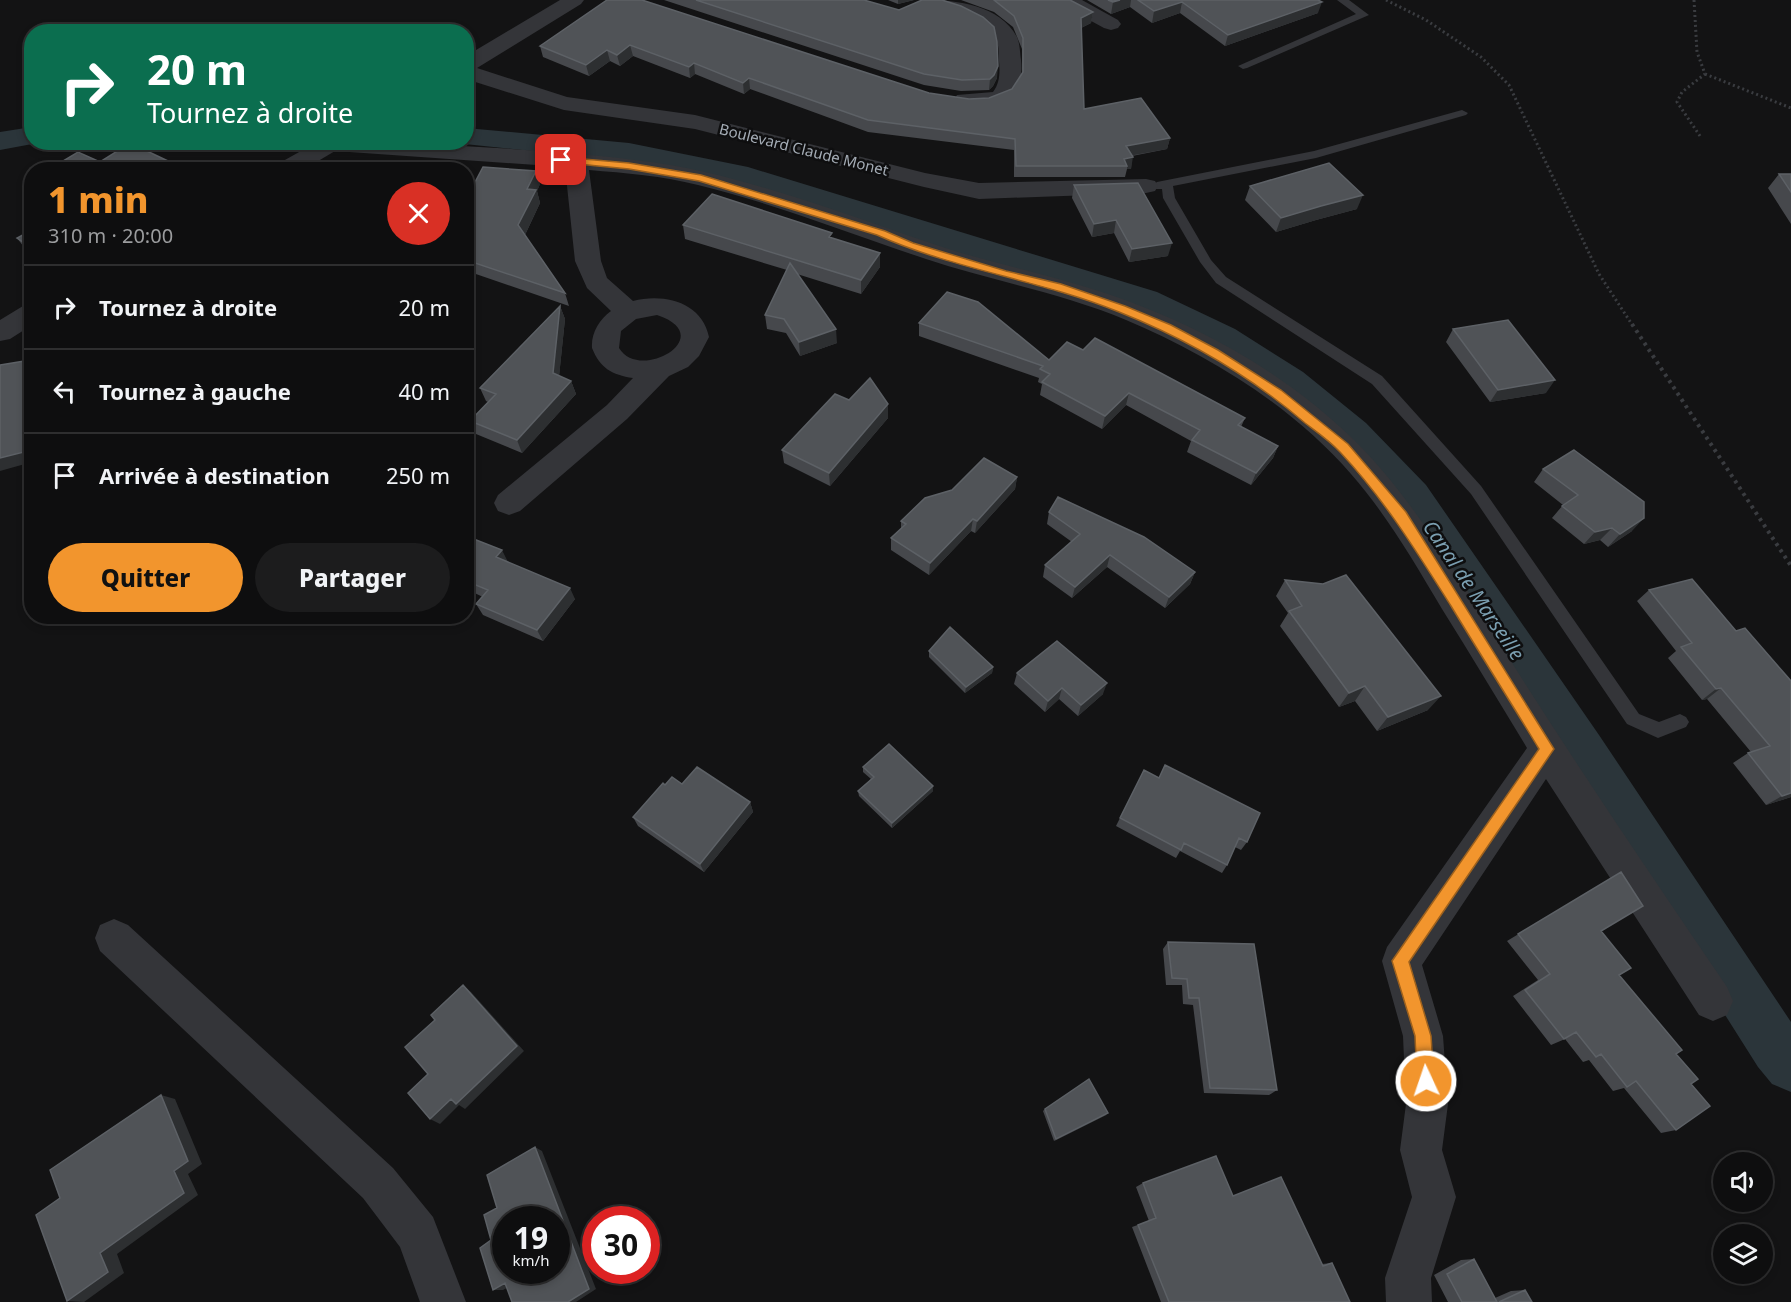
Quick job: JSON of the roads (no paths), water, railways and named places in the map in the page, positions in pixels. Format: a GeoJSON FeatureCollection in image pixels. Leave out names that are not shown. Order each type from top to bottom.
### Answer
{"type":"FeatureCollection","features":[{"type":"Feature","properties":{"kind":"street"},"geometry":{"type":"LineString","coordinates":[[474,61],[574,0]]}},
{"type":"Feature","properties":{"kind":"street"},"geometry":{"type":"LineString","coordinates":[[1067,0],[1111,24]]}},
{"type":"Feature","properties":{"kind":"street"},"geometry":{"type":"LineString","coordinates":[[925,1],[985,18],[1001,30],[1007,39],[1012,71],[1008,89],[999,98],[977,101],[948,98]]}},
{"type":"Feature","properties":{"kind":"street","name":"Boulevard Claude Monet"},"geometry":{"type":"LineString","coordinates":[[474,75],[564,103],[695,122],[816,150],[924,180],[979,191],[1156,186]]}},
{"type":"Feature","properties":{"kind":"street"},"geometry":{"type":"LineString","coordinates":[[299,162],[320,150]]}},
{"type":"Feature","properties":{"kind":"street"},"geometry":{"type":"LineString","coordinates":[[423,150],[629,166],[701,178],[881,233],[909,245],[1057,287],[1121,308],[1167,328],[1214,353],[1277,393],[1343,448],[1402,516],[1547,749],[1713,1001]]}},
{"type":"Feature","properties":{"kind":"street"},"geometry":{"type":"LineString","coordinates":[[576,162],[588,261],[596,282],[628,312]]}},
{"type":"Feature","properties":{"kind":"street"},"geometry":{"type":"LineString","coordinates":[[658,306],[686,315],[694,323],[697,334],[694,345],[686,356],[674,364],[659,369],[630,369],[609,357],[604,348],[603,338],[616,319],[628,312],[658,306]]}},
{"type":"Feature","properties":{"kind":"street"},"geometry":{"type":"LineString","coordinates":[[0,332],[24,317]]}},
{"type":"Feature","properties":{"kind":"street"},"geometry":{"type":"LineString","coordinates":[[509,503],[617,412],[659,369]]}},
{"type":"Feature","properties":{"kind":"street"},"geometry":{"type":"LineString","coordinates":[[1409,1302],[1408,1278],[1434,1197],[1421,1150],[1427,1104],[1423,1036],[1401,961],[1547,749]]}},
{"type":"Feature","properties":{"kind":"street"},"geometry":{"type":"LineString","coordinates":[[114,938],[378,1183],[417,1233],[443,1302]]}},
{"type":"Feature","properties":{"kind":"lane"},"geometry":{"type":"LineString","coordinates":[[1244,66],[1364,15],[1342,0]]}},
{"type":"Feature","properties":{"kind":"lane"},"geometry":{"type":"LineString","coordinates":[[1156,186],[1316,154],[1462,113]]}},
{"type":"Feature","properties":{"kind":"lane"},"geometry":{"type":"LineString","coordinates":[[1156,186],[1169,198],[1206,262],[1221,280],[1377,380],[1476,490],[1634,719],[1658,730],[1680,722]]}},
{"type":"Feature","properties":{"kind":"waterway","name":"Canal de Marseille"},"geometry":{"type":"LineString","coordinates":[[0,141],[24,137]]}},
{"type":"Feature","properties":{"kind":"waterway","name":"Canal de Marseille"},"geometry":{"type":"LineString","coordinates":[[474,138],[629,152],[737,174],[1145,300],[1222,338],[1257,358],[1290,381],[1352,433],[1412,496],[1583,750],[1777,1048],[1791,1065]]}}]}
